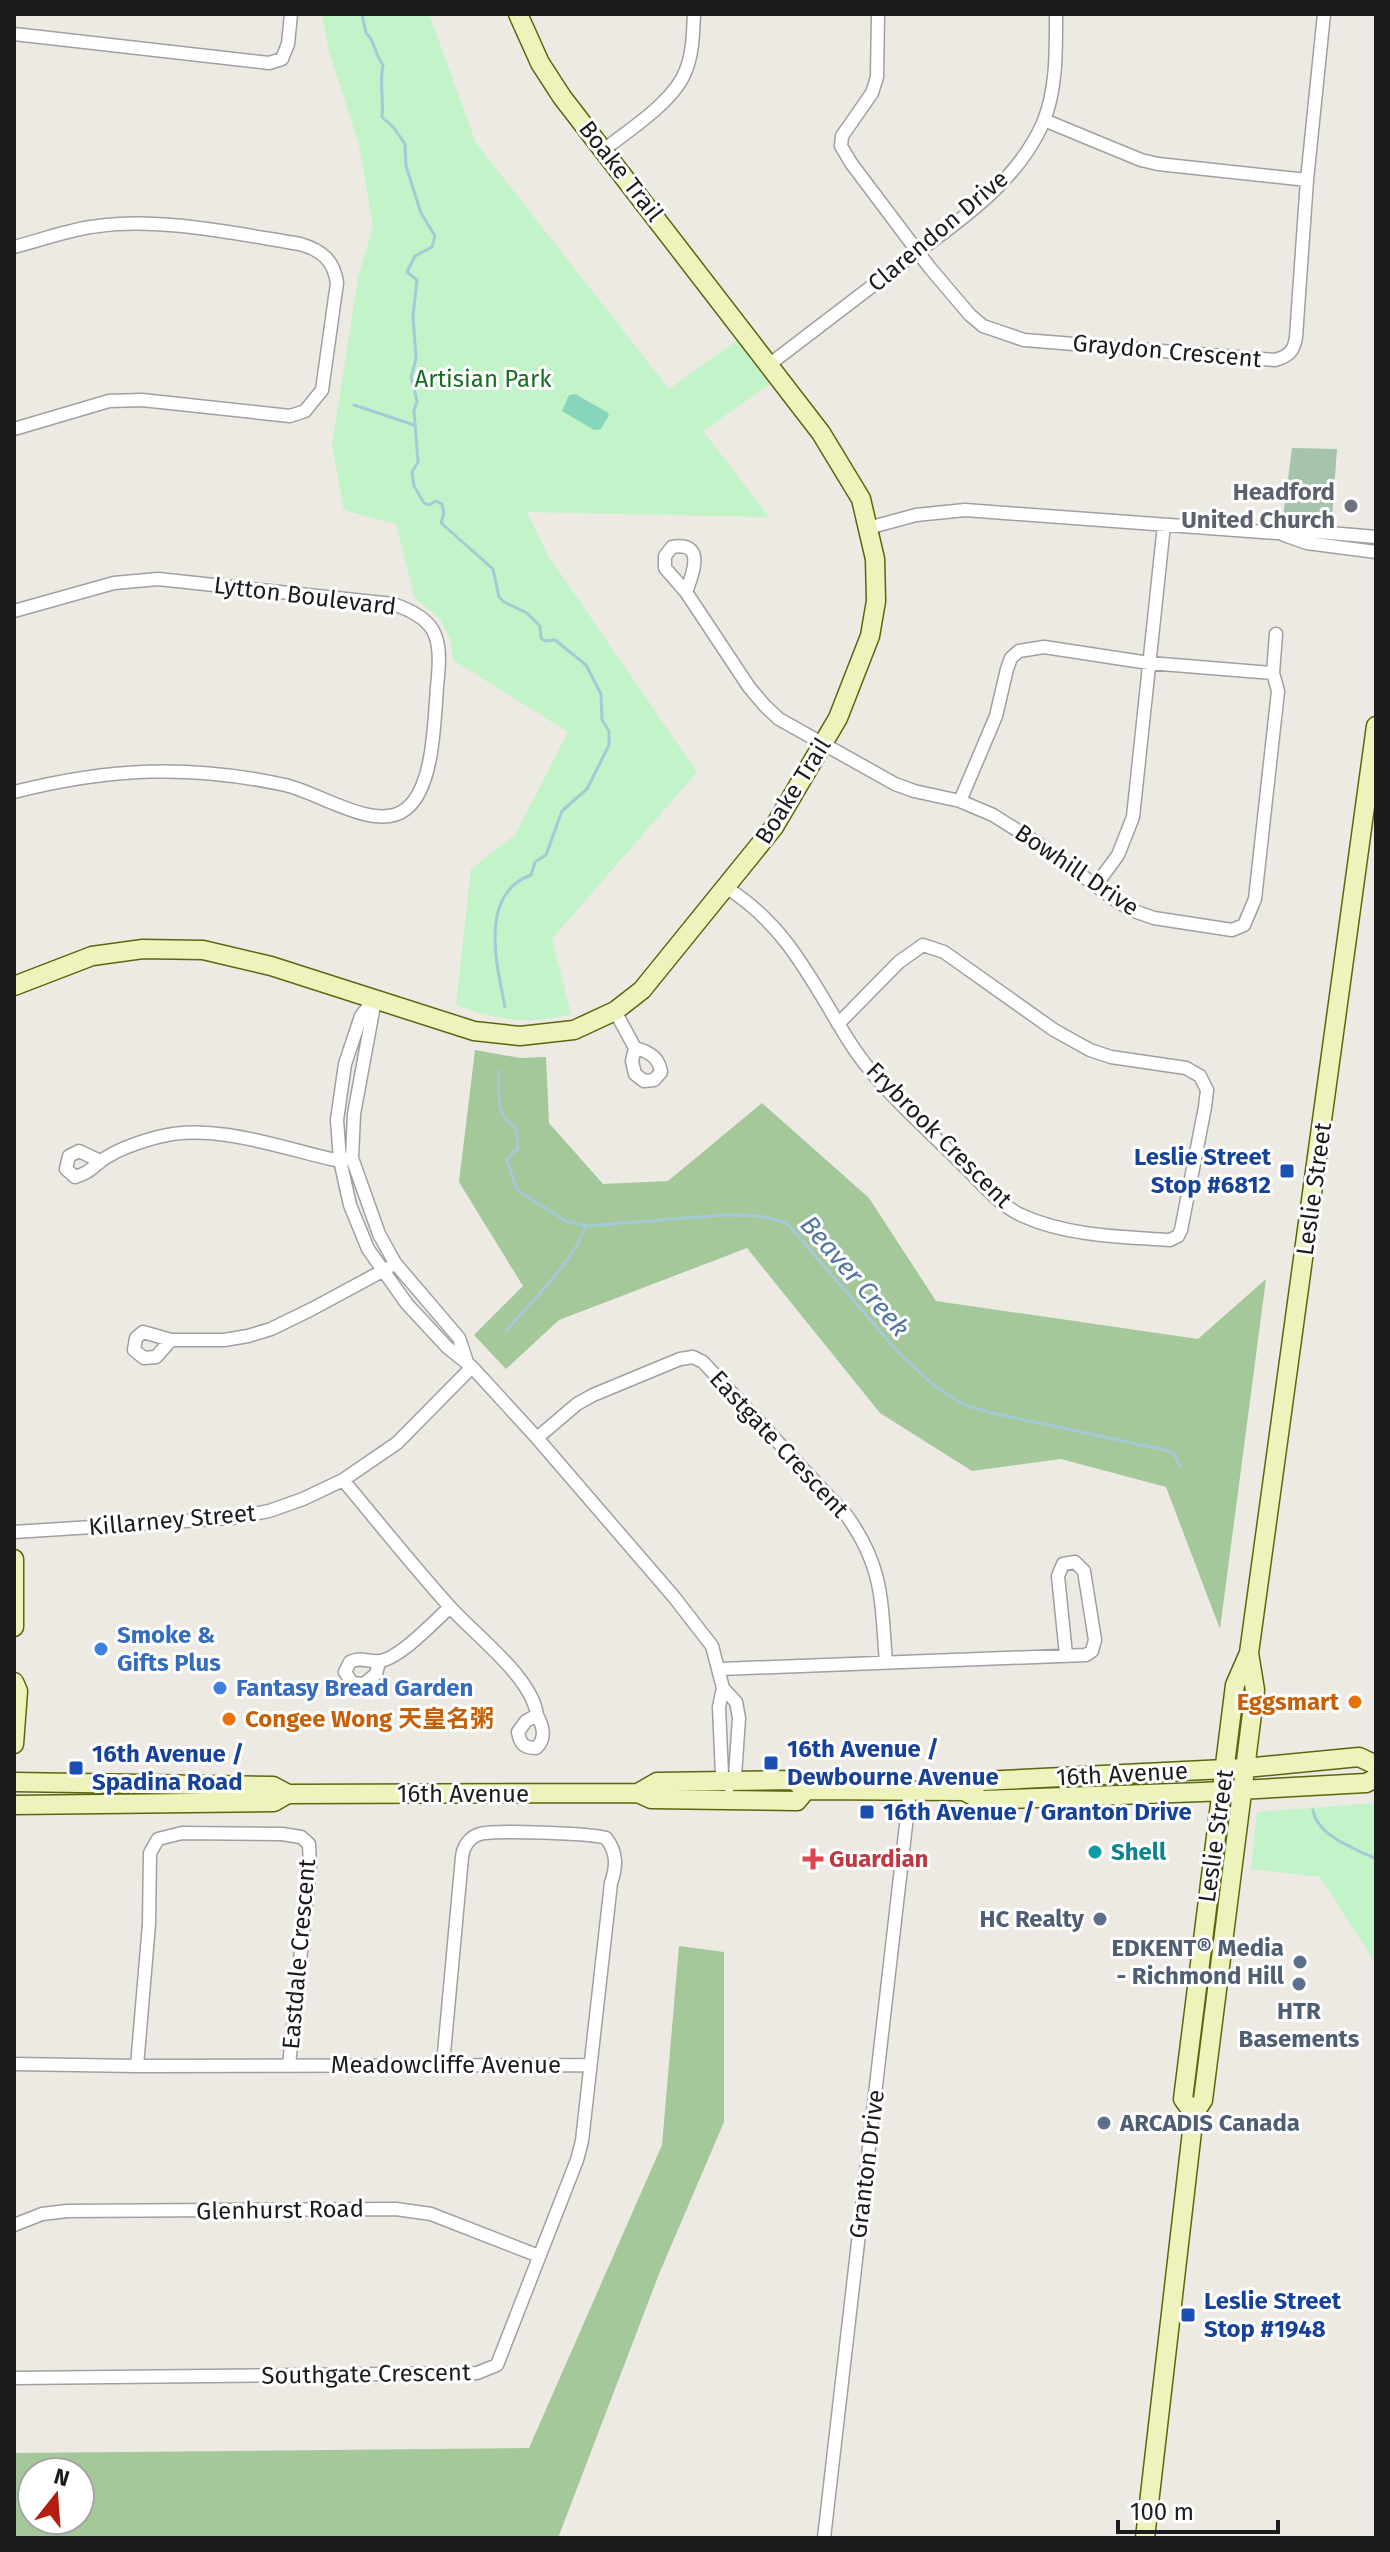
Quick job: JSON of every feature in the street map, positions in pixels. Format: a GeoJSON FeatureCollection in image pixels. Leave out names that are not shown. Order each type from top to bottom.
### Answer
{"type":"FeatureCollection","features":[{"type":"Feature","properties":{"kind":"main road","name":"Boake Trail"},"geometry":{"type":"LineString","coordinates":[[14,986],[92,956],[143,949],[203,950],[375,998],[474,1031],[533,1037],[574,1030],[615,1011],[642,990],[727,888],[774,827],[850,693],[870,636],[876,601],[875,559],[861,499],[849,475],[770,364],[562,97],[540,63],[518,14]]}},
{"type":"Feature","properties":{"kind":"main road","name":"Leslie Street"},"geometry":{"type":"LineString","coordinates":[[1194,2114],[1183,2099],[1235,1685],[1249,1653],[1376,726]]}},
{"type":"Feature","properties":{"kind":"main road"},"geometry":{"type":"LineString","coordinates":[[14,1559],[14,1627]]}},
{"type":"Feature","properties":{"kind":"main road","name":"Leslie Street"},"geometry":{"type":"LineString","coordinates":[[1145,2538],[1194,2114],[1203,2100],[1255,1690],[1249,1653]]}},
{"type":"Feature","properties":{"kind":"main road"},"geometry":{"type":"LineString","coordinates":[[14,1682],[18,1691],[14,1744]]}},
{"type":"Feature","properties":{"kind":"main road","name":"16th Avenue"},"geometry":{"type":"LineString","coordinates":[[964,1791],[982,1781],[1245,1768],[1359,1757],[1376,1765]]}},
{"type":"Feature","properties":{"kind":"main road","name":"16th Avenue"},"geometry":{"type":"LineString","coordinates":[[638,1793],[657,1782],[794,1780],[806,1790],[964,1791],[981,1800],[1243,1790],[1366,1783],[1376,1778]]}},
{"type":"Feature","properties":{"kind":"main road","name":"16th Avenue"},"geometry":{"type":"LineString","coordinates":[[14,1782],[273,1786],[288,1794],[638,1793],[651,1799],[727,1802],[797,1801],[806,1790]]}},
{"type":"Feature","properties":{"kind":"main road","name":"16th Avenue"},"geometry":{"type":"LineString","coordinates":[[14,1805],[274,1802],[288,1794]]}},
{"type":"Feature","properties":{"kind":"street"},"geometry":{"type":"LineString","coordinates":[[14,34],[269,63],[282,59],[286,51],[291,14]]}},
{"type":"Feature","properties":{"kind":"street"},"geometry":{"type":"LineString","coordinates":[[605,149],[678,87],[687,70],[694,14]]}},
{"type":"Feature","properties":{"kind":"street","name":"Graydon Crescent"},"geometry":{"type":"LineString","coordinates":[[878,14],[877,77],[872,93],[842,136],[841,146],[918,251],[970,315],[998,333],[1024,340],[1275,360],[1286,357],[1294,348],[1296,337],[1307,180],[1324,14]]}},
{"type":"Feature","properties":{"kind":"street","name":"Clarendon Drive"},"geometry":{"type":"LineString","coordinates":[[770,364],[1001,183],[1034,140],[1044,120],[1055,70],[1056,14]]}},
{"type":"Feature","properties":{"kind":"street"},"geometry":{"type":"LineString","coordinates":[[1044,120],[1158,164],[1307,180]]}},
{"type":"Feature","properties":{"kind":"street"},"geometry":{"type":"LineString","coordinates":[[14,247],[96,226],[152,224],[317,249],[336,272],[337,283],[322,390],[305,411],[290,416],[142,400],[109,401],[14,429]]}},
{"type":"Feature","properties":{"kind":"street"},"geometry":{"type":"LineString","coordinates":[[868,528],[916,515],[956,510],[1376,537]]}},
{"type":"Feature","properties":{"kind":"street"},"geometry":{"type":"LineString","coordinates":[[1096,885],[1118,855],[1133,817],[1164,525]]}},
{"type":"Feature","properties":{"kind":"street"},"geometry":{"type":"LineString","coordinates":[[1277,533],[1307,543],[1376,552]]}},
{"type":"Feature","properties":{"kind":"street","name":"Lytton Boulevard"},"geometry":{"type":"LineString","coordinates":[[14,611],[114,583],[182,580],[393,604],[420,614],[434,627],[440,655],[424,787],[406,809],[389,817],[365,814],[287,785],[225,774],[161,769],[82,777],[14,792]]}},
{"type":"Feature","properties":{"kind":"street","name":"Bowhill Drive"},"geometry":{"type":"LineString","coordinates":[[686,592],[749,687],[779,719],[895,784],[960,801],[993,815],[1019,830],[1118,902],[1154,918],[1232,930],[1244,925],[1255,899],[1278,691],[1273,673],[1276,634]]}},
{"type":"Feature","properties":{"kind":"street"},"geometry":{"type":"LineString","coordinates":[[960,801],[996,716],[1011,658],[1019,651],[1044,647],[1149,663],[1273,673]]}},
{"type":"Feature","properties":{"kind":"street","name":"Frybrook Crescent"},"geometry":{"type":"LineString","coordinates":[[727,888],[774,925],[787,941],[838,1024],[853,1047],[886,1088],[1005,1206],[1040,1223],[1085,1232],[1170,1240],[1178,1236],[1205,1107],[1207,1090],[1200,1076],[1186,1068],[1111,1057],[1090,1050],[1054,1030],[944,952],[923,945],[899,962],[838,1024]]}},
{"type":"Feature","properties":{"kind":"street"},"geometry":{"type":"LineString","coordinates":[[346,1159],[375,998]]}},
{"type":"Feature","properties":{"kind":"street"},"geometry":{"type":"LineString","coordinates":[[375,998],[361,1016],[345,1064],[337,1120],[346,1159],[350,1205],[368,1249],[390,1267],[407,1304],[447,1347],[469,1364],[537,1438],[712,1646],[723,1688],[719,1707],[722,1775],[729,1781]]}},
{"type":"Feature","properties":{"kind":"street"},"geometry":{"type":"LineString","coordinates":[[615,1011],[635,1048]]}},
{"type":"Feature","properties":{"kind":"street"},"geometry":{"type":"LineString","coordinates":[[100,1161],[160,1136],[185,1134],[221,1134],[346,1159]]}},
{"type":"Feature","properties":{"kind":"street"},"geometry":{"type":"LineString","coordinates":[[171,1340],[224,1340],[271,1329],[390,1267]]}},
{"type":"Feature","properties":{"kind":"street","name":"Eastgate Crescent"},"geometry":{"type":"LineString","coordinates":[[537,1438],[577,1404],[593,1395],[680,1359],[693,1357],[703,1362],[847,1516],[864,1540],[875,1564],[879,1585],[886,1663]]}},
{"type":"Feature","properties":{"kind":"street","name":"Killarney Street"},"geometry":{"type":"LineString","coordinates":[[14,1532],[232,1518],[269,1511],[343,1480],[397,1443],[469,1364]]}},
{"type":"Feature","properties":{"kind":"street"},"geometry":{"type":"LineString","coordinates":[[343,1480],[450,1607],[519,1678],[531,1694],[537,1715]]}},
{"type":"Feature","properties":{"kind":"street"},"geometry":{"type":"LineString","coordinates":[[720,1669],[1086,1655],[1092,1651],[1095,1640],[1084,1571],[1075,1562],[1063,1564],[1058,1576],[1066,1655]]}},
{"type":"Feature","properties":{"kind":"street"},"geometry":{"type":"LineString","coordinates":[[379,1662],[396,1654],[450,1607]]}},
{"type":"Feature","properties":{"kind":"street"},"geometry":{"type":"LineString","coordinates":[[723,1688],[736,1702],[739,1718],[735,1776],[729,1781],[727,1802]]}},
{"type":"Feature","properties":{"kind":"street","name":"Granton Drive"},"geometry":{"type":"LineString","coordinates":[[824,2538],[910,1790]]}},
{"type":"Feature","properties":{"kind":"street","name":"Eastdale Crescent"},"geometry":{"type":"LineString","coordinates":[[137,2066],[149,1924],[150,1853],[158,1839],[182,1833],[282,1834],[301,1837],[309,1844],[310,1866],[289,2065]]}},
{"type":"Feature","properties":{"kind":"street","name":"Southgate Crescent"},"geometry":{"type":"LineString","coordinates":[[14,2378],[477,2373],[497,2365],[577,2160],[586,2114],[611,1883],[616,1869],[613,1847],[606,1838],[598,1835],[494,1833],[478,1834],[467,1842],[463,1849],[443,2064]]}},
{"type":"Feature","properties":{"kind":"street","name":"Meadowcliffe Avenue"},"geometry":{"type":"LineString","coordinates":[[14,2064],[590,2065]]}},
{"type":"Feature","properties":{"kind":"street","name":"Glenhurst Road"},"geometry":{"type":"LineString","coordinates":[[14,2225],[42,2214],[67,2211],[396,2209],[431,2214],[539,2256]]}},
{"type":"Feature","properties":{"kind":"green space","name":"Artisian Park"},"geometry":{"type":"Polygon","coordinates":[[[322,14],[429,14],[476,143],[669,389],[746,334],[780,377],[703,431],[769,517],[527,512],[549,557],[697,772],[552,939],[571,1014],[541,1019],[513,1019],[456,1005],[471,869],[515,835],[568,732],[453,660],[450,638],[439,618],[415,598],[396,524],[344,510],[332,445],[358,278],[373,226],[359,145],[329,51],[322,14]]]}},
{"type":"Feature","properties":{"kind":"green space"},"geometry":{"type":"Polygon","coordinates":[[[575,394],[607,412],[609,415],[601,429],[594,430],[562,411],[569,395],[575,394]]]}},
{"type":"Feature","properties":{"kind":"green space"},"geometry":{"type":"Polygon","coordinates":[[[1292,448],[1337,449],[1332,518],[1283,517],[1292,448]]]}},
{"type":"Feature","properties":{"kind":"green space"},"geometry":{"type":"Polygon","coordinates":[[[475,1050],[520,1058],[546,1057],[549,1123],[603,1184],[668,1181],[762,1103],[869,1198],[936,1301],[1198,1339],[1266,1279],[1220,1629],[1166,1487],[1061,1459],[972,1471],[880,1413],[747,1248],[559,1320],[506,1369],[474,1335],[523,1286],[459,1182],[475,1050]]]}},
{"type":"Feature","properties":{"kind":"green space"},"geometry":{"type":"Polygon","coordinates":[[[1376,1803],[1376,1964],[1320,1877],[1251,1869],[1257,1812],[1376,1803]]]}},
{"type":"Feature","properties":{"kind":"green space"},"geometry":{"type":"Polygon","coordinates":[[[679,1946],[724,1952],[724,2122],[659,2274],[558,2538],[14,2538],[14,2453],[529,2448],[662,2145],[679,1946]]]}},
{"type":"Feature","properties":{"kind":"waterway","name":"Beaver Creek"},"geometry":{"type":"LineString","coordinates":[[362,14],[366,33],[383,65],[382,117],[405,144],[406,166],[421,213],[435,236],[432,247],[415,256],[407,272],[417,280],[413,316],[416,359],[411,377],[417,401],[414,411],[418,462],[412,472],[414,486],[424,503],[429,505],[436,501],[442,504],[444,513],[441,523],[493,569],[499,597],[527,613],[540,626],[541,638],[545,641],[555,640],[586,665],[601,694],[602,720],[609,731],[609,745],[587,789],[562,811],[546,855],[535,862],[531,875],[514,884],[503,898],[495,933],[505,1007]]}},
{"type":"Feature","properties":{"kind":"waterway"},"geometry":{"type":"LineString","coordinates":[[354,405],[414,425]]}},
{"type":"Feature","properties":{"kind":"waterway","name":"Beaver Creek"},"geometry":{"type":"LineString","coordinates":[[499,1071],[501,1110],[516,1128],[518,1150],[507,1160],[516,1188],[566,1221],[585,1226],[724,1215],[761,1216],[787,1223],[897,1351],[930,1382],[954,1399],[997,1414],[1165,1450],[1173,1453],[1180,1466]]}},
{"type":"Feature","properties":{"kind":"waterway"},"geometry":{"type":"LineString","coordinates":[[506,1331],[563,1266],[585,1226]]}},
{"type":"Feature","properties":{"kind":"waterway","name":"Beaver Creek"},"geometry":{"type":"LineString","coordinates":[[1313,1810],[1321,1827],[1329,1834],[1376,1859]]}},
{"type":"Feature","properties":{"kind":"waterway","name":"Beaver Creek"},"geometry":{"type":"LineString","coordinates":[[1376,1911],[1376,1921]]}},
{"type":"Feature","properties":{"kind":"place","name":"Headford United Church"},"geometry":{"type":"Point","coordinates":[1351,506]}},
{"type":"Feature","properties":{"kind":"place","name":"Leslie Street Stop #6812"},"geometry":{"type":"Point","coordinates":[1287,1171]}},
{"type":"Feature","properties":{"kind":"place","name":"Smoke & Gifts Plus"},"geometry":{"type":"Point","coordinates":[101,1649]}},
{"type":"Feature","properties":{"kind":"place","name":"Fantasy Bread Garden"},"geometry":{"type":"Point","coordinates":[220,1688]}},
{"type":"Feature","properties":{"kind":"place","name":"Eggsmart"},"geometry":{"type":"Point","coordinates":[1355,1702]}},
{"type":"Feature","properties":{"kind":"place","name":"Congee Wong 天皇名粥"},"geometry":{"type":"Point","coordinates":[229,1719]}},
{"type":"Feature","properties":{"kind":"place","name":"16th Avenue / Dewbourne Avenue"},"geometry":{"type":"Point","coordinates":[771,1763]}},
{"type":"Feature","properties":{"kind":"place","name":"16th Avenue / Spadina Road"},"geometry":{"type":"Point","coordinates":[76,1768]}},
{"type":"Feature","properties":{"kind":"place","name":"16th Avenue / Granton Drive"},"geometry":{"type":"Point","coordinates":[867,1812]}},
{"type":"Feature","properties":{"kind":"place","name":"Shell"},"geometry":{"type":"Point","coordinates":[1095,1852]}},
{"type":"Feature","properties":{"kind":"place","name":"Guardian"},"geometry":{"type":"Point","coordinates":[813,1859]}},
{"type":"Feature","properties":{"kind":"place","name":"HC Realty"},"geometry":{"type":"Point","coordinates":[1100,1919]}},
{"type":"Feature","properties":{"kind":"place","name":"EDKENT® Media - Richmond Hill"},"geometry":{"type":"Point","coordinates":[1300,1962]}},
{"type":"Feature","properties":{"kind":"place","name":"HTR Basements"},"geometry":{"type":"Point","coordinates":[1299,1984]}},
{"type":"Feature","properties":{"kind":"place","name":"ARCADIS Canada"},"geometry":{"type":"Point","coordinates":[1104,2123]}},
{"type":"Feature","properties":{"kind":"place","name":"Leslie Street Stop #1948"},"geometry":{"type":"Point","coordinates":[1188,2315]}}]}
